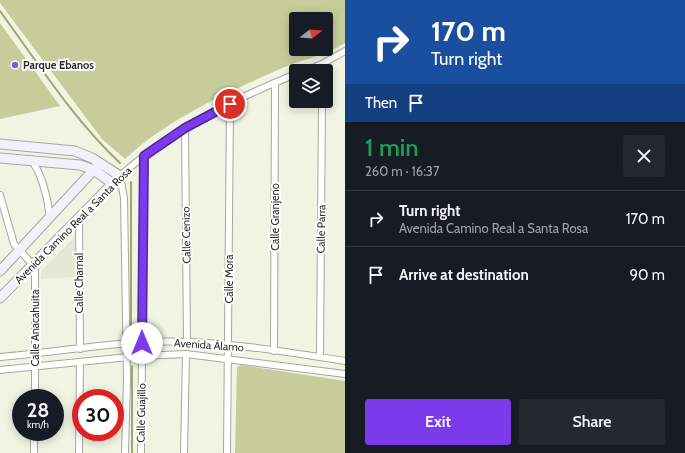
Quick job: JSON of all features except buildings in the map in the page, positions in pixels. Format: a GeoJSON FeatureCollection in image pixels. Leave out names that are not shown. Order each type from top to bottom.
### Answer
{"type":"FeatureCollection","features":[{"type":"Feature","properties":{"kind":"street"},"geometry":{"type":"LineString","coordinates":[[322,64],[345,51]]}},
{"type":"Feature","properties":{"kind":"street","name":"Avenida Camino Real a Santa Rosa"},"geometry":{"type":"LineString","coordinates":[[0,298],[112,183],[144,156],[185,128],[230,104],[289,77]]}},
{"type":"Feature","properties":{"kind":"street","name":"Calle Granjeno"},"geometry":{"type":"LineString","coordinates":[[274,351],[275,83]]}},
{"type":"Feature","properties":{"kind":"street","name":"Calle Mora"},"geometry":{"type":"LineString","coordinates":[[227,453],[230,104]]}},
{"type":"Feature","properties":{"kind":"street","name":"Calle Parra"},"geometry":{"type":"LineString","coordinates":[[320,358],[322,108]]}},
{"type":"Feature","properties":{"kind":"street","name":"Calle Cenizo"},"geometry":{"type":"LineString","coordinates":[[185,128],[187,342]]}},
{"type":"Feature","properties":{"kind":"street"},"geometry":{"type":"LineString","coordinates":[[0,144],[75,151],[97,166],[120,176]]}},
{"type":"Feature","properties":{"kind":"street","name":"Calle Guajillo"},"geometry":{"type":"LineString","coordinates":[[141,453],[144,156]]}},
{"type":"Feature","properties":{"kind":"street"},"geometry":{"type":"LineString","coordinates":[[0,158],[97,166],[112,183],[123,186]]}},
{"type":"Feature","properties":{"kind":"street"},"geometry":{"type":"LineString","coordinates":[[31,160],[38,170],[49,210],[49,220]]}},
{"type":"Feature","properties":{"kind":"street","name":"Avenida Camino Real a Santa Rosa"},"geometry":{"type":"LineString","coordinates":[[0,271],[49,220],[97,166]]}},
{"type":"Feature","properties":{"kind":"street","name":"Calle Guajillo"},"geometry":{"type":"LineString","coordinates":[[120,176],[123,186],[125,358],[127,379],[125,453]]}},
{"type":"Feature","properties":{"kind":"street"},"geometry":{"type":"LineString","coordinates":[[0,195],[12,237],[20,251],[33,265]]}},
{"type":"Feature","properties":{"kind":"street","name":"Calle Chamal"},"geometry":{"type":"LineString","coordinates":[[79,217],[80,349]]}},
{"type":"Feature","properties":{"kind":"street","name":"Calle Anacahuita"},"geometry":{"type":"LineString","coordinates":[[33,265],[36,279],[35,389]]}},
{"type":"Feature","properties":{"kind":"street","name":"Avenida Álamo"},"geometry":{"type":"LineString","coordinates":[[0,357],[125,344],[187,342],[229,345],[345,362]]}},
{"type":"Feature","properties":{"kind":"street"},"geometry":{"type":"LineString","coordinates":[[184,453],[186,354]]}},
{"type":"Feature","properties":{"kind":"street","name":"Avenida Álamo"},"geometry":{"type":"LineString","coordinates":[[0,370],[142,356],[186,354],[228,358],[345,374]]}},
{"type":"Feature","properties":{"kind":"street"},"geometry":{"type":"LineString","coordinates":[[79,453],[80,362]]}},
{"type":"Feature","properties":{"kind":"street"},"geometry":{"type":"LineString","coordinates":[[34,441],[34,453]]}},
{"type":"Feature","properties":{"kind":"shaded area"},"geometry":{"type":"Polygon","coordinates":[[[75,237],[75,277],[41,279],[41,271],[75,237]]]}},
{"type":"Feature","properties":{"kind":"green space"},"geometry":{"type":"Polygon","coordinates":[[[0,0],[345,0],[345,43],[333,49],[333,12],[289,12],[289,56],[316,56],[294,64],[289,64],[289,66],[219,97],[160,131],[125,159],[102,139],[0,3],[0,0]]]}},
{"type":"Feature","properties":{"kind":"green space","name":"Parque Ebanos"},"geometry":{"type":"Polygon","coordinates":[[[0,23],[60,106],[0,119],[0,23]]]}},
{"type":"Feature","properties":{"kind":"green space"},"geometry":{"type":"Polygon","coordinates":[[[241,365],[345,381],[345,453],[235,453],[237,367],[241,365]]]}},
{"type":"Feature","properties":{"kind":"waterway"},"geometry":{"type":"LineString","coordinates":[[0,11],[71,109],[120,163]]}},
{"type":"Feature","properties":{"kind":"waterway"},"geometry":{"type":"LineString","coordinates":[[131,182],[131,336]]}},
{"type":"Feature","properties":{"kind":"waterway"},"geometry":{"type":"LineString","coordinates":[[132,366],[132,453]]}},
{"type":"Feature","properties":{"kind":"place","name":"Parque Ebanos"},"geometry":{"type":"Point","coordinates":[15,65]}},
{"type":"Feature","properties":{"kind":"route"},"geometry":{"type":"LineString","coordinates":[[142,343],[144,156],[185,128],[230,104]]}}]}
